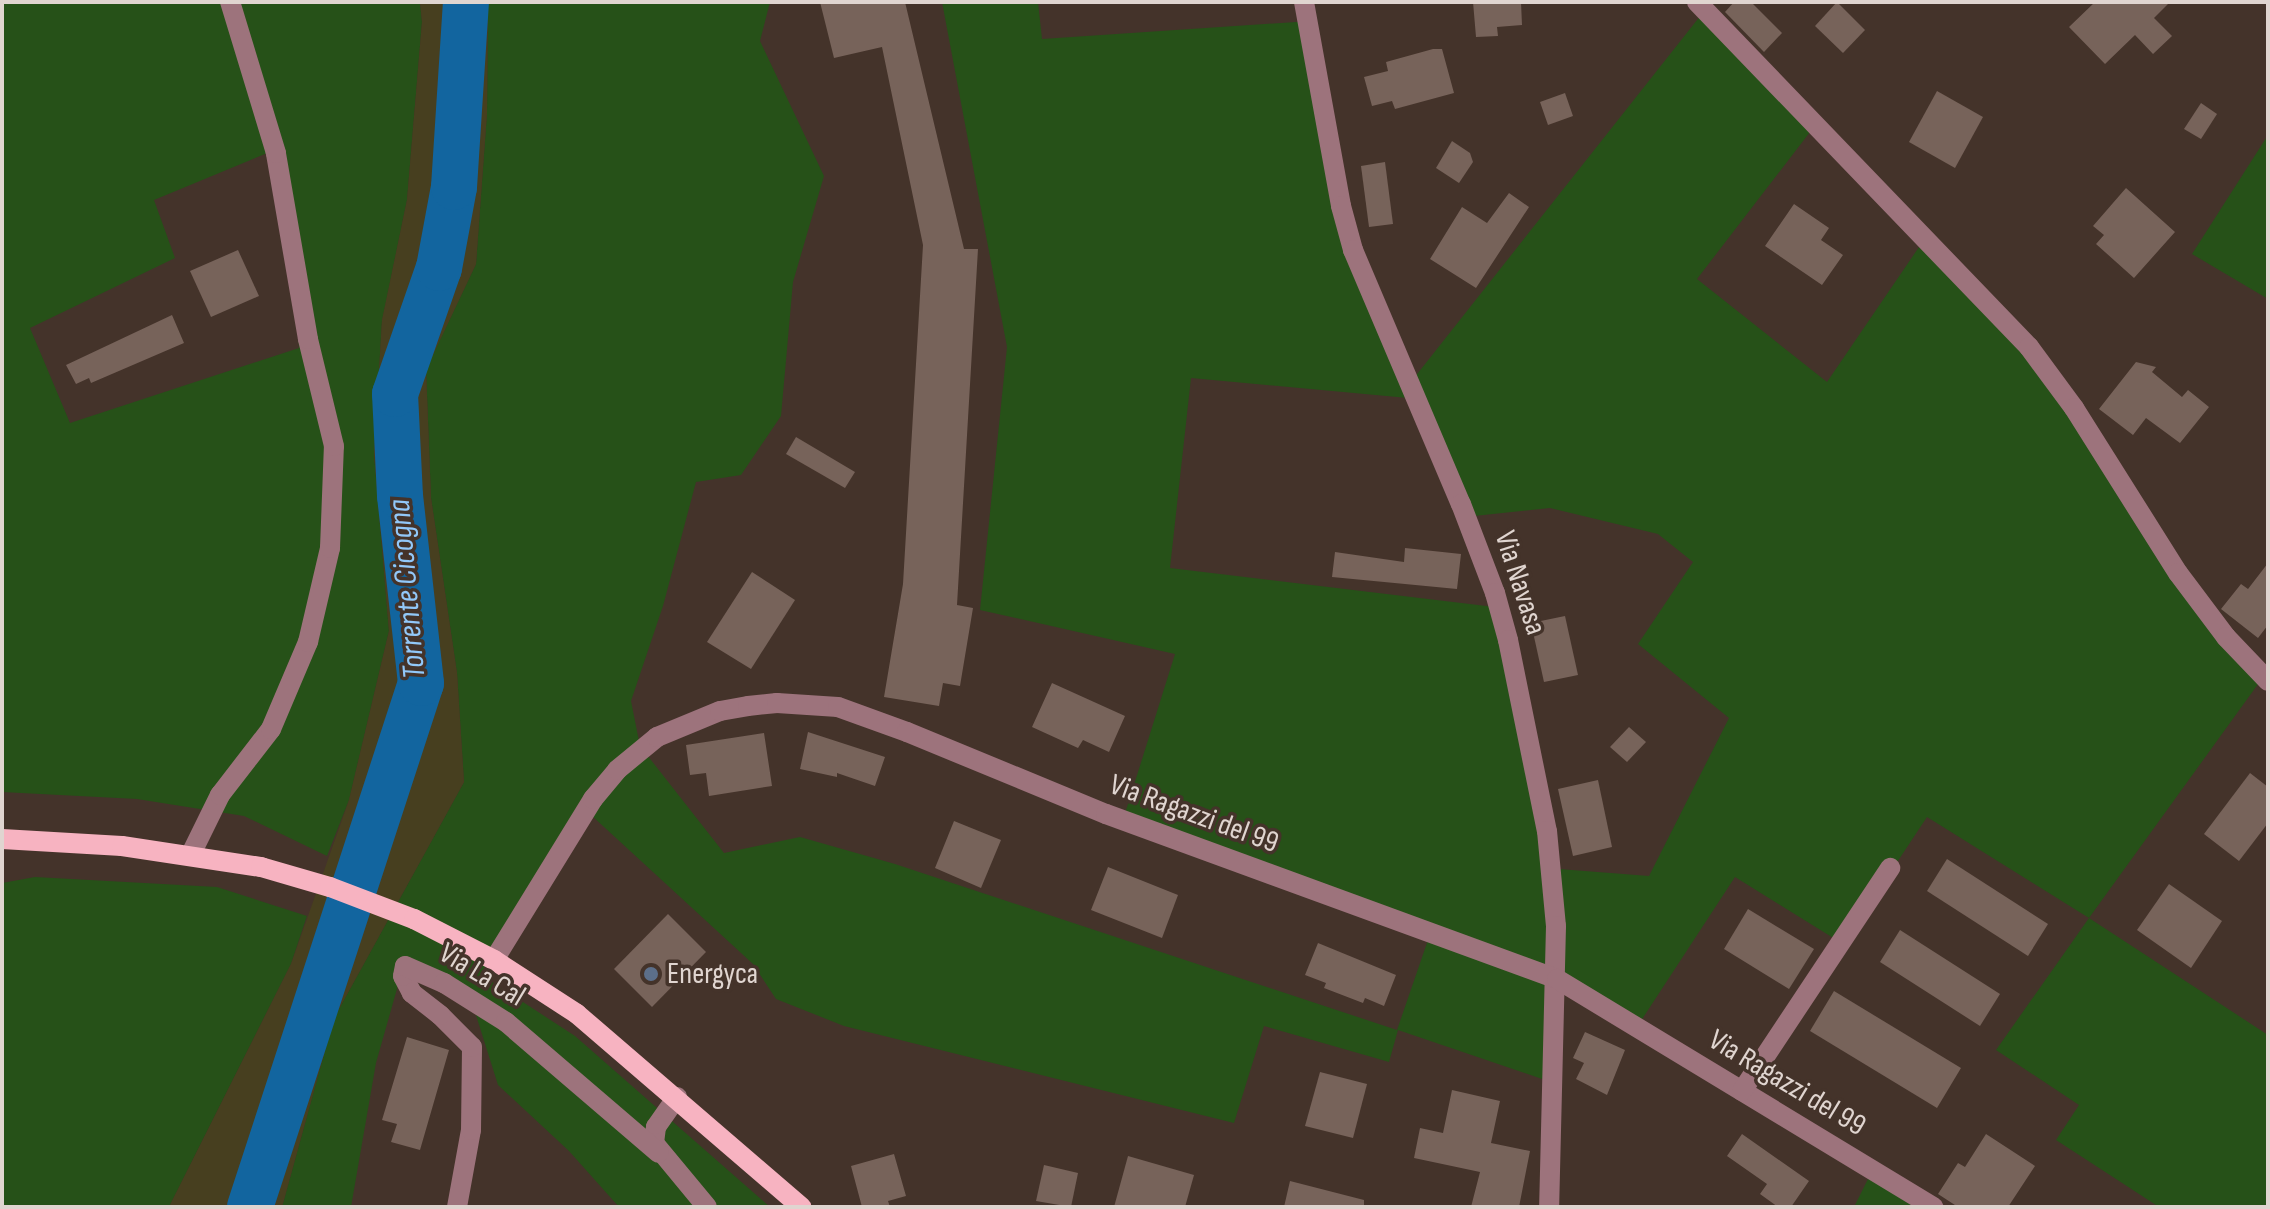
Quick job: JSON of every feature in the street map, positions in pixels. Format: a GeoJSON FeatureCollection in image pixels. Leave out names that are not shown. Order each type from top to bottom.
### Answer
{"type":"FeatureCollection","features":[{"type":"Feature","properties":{"kind":"main road"},"geometry":{"type":"LineString","coordinates":[[6,839],[191,854],[261,867],[330,887],[414,919],[494,960],[577,1014],[801,1207]]}},
{"type":"Feature","properties":{"kind":"street"},"geometry":{"type":"LineString","coordinates":[[191,854],[220,795],[271,729],[308,642],[330,548],[334,446],[308,339],[276,153],[231,2]]}},
{"type":"Feature","properties":{"kind":"street","name":"Via Navasa"},"geometry":{"type":"LineString","coordinates":[[1304,2],[1341,206],[1353,250],[1461,504],[1495,593],[1508,640],[1547,831],[1557,979],[1549,1207]]}},
{"type":"Feature","properties":{"kind":"street"},"geometry":{"type":"LineString","coordinates":[[1697,2],[2029,347],[2074,408],[2178,573],[2226,637],[2268,681]]}},
{"type":"Feature","properties":{"kind":"street","name":"Via Ragazzi del 99"},"geometry":{"type":"LineString","coordinates":[[494,960],[574,826],[636,752],[657,737],[720,711],[777,703],[838,707],[866,715],[1106,814],[1557,979],[1933,1207]]}},
{"type":"Feature","properties":{"kind":"street"},"geometry":{"type":"LineString","coordinates":[[1742,1091],[1890,868]]}},
{"type":"Feature","properties":{"kind":"street","name":"Via La Cal"},"geometry":{"type":"LineString","coordinates":[[457,1207],[471,1130],[472,1047],[412,993],[403,976],[405,966],[444,983],[506,1022],[659,1153]]}},
{"type":"Feature","properties":{"kind":"street"},"geometry":{"type":"LineString","coordinates":[[677,1097],[656,1127],[654,1143],[659,1153],[707,1207]]}},
{"type":"Feature","properties":{"kind":"green space"},"geometry":{"type":"Polygon","coordinates":[[[2,2],[420,2],[422,22],[407,200],[382,321],[374,454],[389,631],[349,800],[327,856],[244,816],[137,799],[2,792],[2,2]],[[282,147],[154,200],[175,258],[30,328],[70,423],[299,348],[282,147]]]}},
{"type":"Feature","properties":{"kind":"green space"},"geometry":{"type":"Polygon","coordinates":[[[488,2],[770,2],[760,41],[824,176],[793,282],[781,416],[741,475],[696,482],[663,606],[631,701],[640,746],[724,853],[800,837],[895,864],[1397,1030],[1429,937],[1122,823],[1175,654],[980,610],[1007,347],[942,2],[1038,2],[1042,39],[1311,21],[1346,206],[1414,378],[1701,15],[1810,132],[1697,279],[1827,382],[1919,247],[1991,316],[2054,391],[2261,680],[2089,918],[1927,817],[1843,944],[1735,877],[1635,1030],[1554,982],[1548,1081],[1398,1030],[1389,1062],[1264,1026],[1234,1123],[844,1026],[776,999],[753,964],[591,815],[480,974],[575,1036],[770,1207],[619,1207],[569,1151],[498,1085],[469,993],[406,957],[376,1063],[351,1207],[282,1207],[334,1018],[464,782],[457,673],[431,498],[426,369],[476,264],[487,113],[488,2]],[[1191,378],[1170,568],[1503,608],[1559,869],[1649,876],[1729,718],[1638,644],[1693,562],[1658,534],[1550,508],[1474,516],[1408,398],[1191,378]]]}},
{"type":"Feature","properties":{"kind":"green space"},"geometry":{"type":"Polygon","coordinates":[[[2268,135],[2268,299],[2192,254],[2268,135]]]}},
{"type":"Feature","properties":{"kind":"green space"},"geometry":{"type":"Polygon","coordinates":[[[35,877],[217,887],[307,916],[291,964],[169,1207],[2,1207],[2,883],[35,877]]]}},
{"type":"Feature","properties":{"kind":"green space"},"geometry":{"type":"Polygon","coordinates":[[[2089,918],[2268,1035],[2268,1207],[2159,1207],[2056,1140],[2079,1105],[1996,1050],[2089,918]]]}},
{"type":"Feature","properties":{"kind":"green space"},"geometry":{"type":"Polygon","coordinates":[[[1871,1173],[1926,1207],[1854,1207],[1871,1173]]]}},
{"type":"Feature","properties":{"kind":"sand"},"geometry":{"type":"Polygon","coordinates":[[[420,2],[488,2],[487,113],[476,264],[426,370],[431,498],[457,673],[464,782],[334,1018],[282,1207],[169,1207],[291,964],[349,800],[389,631],[374,454],[382,320],[407,200],[422,22],[420,2]]]}},
{"type":"Feature","properties":{"kind":"building"},"geometry":{"type":"Polygon","coordinates":[[[820,2],[905,2],[964,249],[978,249],[957,605],[973,608],[960,686],[943,683],[939,706],[884,697],[903,584],[923,245],[882,47],[834,58],[820,2]]]}},
{"type":"Feature","properties":{"kind":"building"},"geometry":{"type":"Polygon","coordinates":[[[1473,2],[1521,2],[1522,25],[1497,27],[1498,36],[1476,37],[1473,2]]]}},
{"type":"Feature","properties":{"kind":"building"},"geometry":{"type":"Polygon","coordinates":[[[1734,2],[1751,2],[1782,33],[1764,52],[1725,12],[1734,2]]]}},
{"type":"Feature","properties":{"kind":"building"},"geometry":{"type":"Polygon","coordinates":[[[1837,2],[1865,30],[1843,53],[1815,26],[1837,2]]]}},
{"type":"Feature","properties":{"kind":"building"},"geometry":{"type":"Polygon","coordinates":[[[2095,2],[2170,2],[2154,18],[2172,36],[2153,54],[2135,35],[2105,64],[2069,27],[2095,2]]]}},
{"type":"Feature","properties":{"kind":"building"},"geometry":{"type":"Polygon","coordinates":[[[1442,49],[1454,93],[1395,109],[1392,101],[1372,106],[1364,77],[1388,71],[1386,62],[1442,49]]]}},
{"type":"Feature","properties":{"kind":"building"},"geometry":{"type":"Polygon","coordinates":[[[1937,91],[1983,117],[1955,168],[1909,142],[1937,91]]]}},
{"type":"Feature","properties":{"kind":"building"},"geometry":{"type":"Polygon","coordinates":[[[1565,93],[1573,116],[1548,125],[1540,102],[1565,93]]]}},
{"type":"Feature","properties":{"kind":"building"},"geometry":{"type":"Polygon","coordinates":[[[2201,103],[2217,114],[2201,139],[2184,129],[2201,103]]]}},
{"type":"Feature","properties":{"kind":"building"},"geometry":{"type":"Polygon","coordinates":[[[1452,141],[1470,153],[1473,162],[1459,183],[1436,168],[1452,141]]]}},
{"type":"Feature","properties":{"kind":"building"},"geometry":{"type":"Polygon","coordinates":[[[1385,162],[1393,224],[1369,227],[1361,166],[1385,162]]]}},
{"type":"Feature","properties":{"kind":"building"},"geometry":{"type":"Polygon","coordinates":[[[2126,188],[2175,232],[2134,278],[2096,244],[2104,235],[2093,226],[2126,188]]]}},
{"type":"Feature","properties":{"kind":"building"},"geometry":{"type":"Polygon","coordinates":[[[1509,193],[1529,207],[1476,288],[1430,259],[1462,207],[1487,223],[1509,193]]]}},
{"type":"Feature","properties":{"kind":"building"},"geometry":{"type":"Polygon","coordinates":[[[1794,204],[1829,228],[1821,240],[1843,255],[1822,285],[1765,246],[1794,204]]]}},
{"type":"Feature","properties":{"kind":"building"},"geometry":{"type":"Polygon","coordinates":[[[238,250],[259,296],[211,317],[190,271],[238,250]]]}},
{"type":"Feature","properties":{"kind":"building"},"geometry":{"type":"Polygon","coordinates":[[[172,315],[184,343],[91,383],[89,378],[76,384],[66,365],[172,315]]]}},
{"type":"Feature","properties":{"kind":"building"},"geometry":{"type":"Polygon","coordinates":[[[2136,362],[2156,367],[2152,372],[2182,397],[2188,390],[2209,407],[2180,443],[2146,418],[2133,435],[2099,409],[2136,362]]]}},
{"type":"Feature","properties":{"kind":"building"},"geometry":{"type":"Polygon","coordinates":[[[796,437],[855,472],[845,488],[786,454],[796,437]]]}},
{"type":"Feature","properties":{"kind":"building"},"geometry":{"type":"Polygon","coordinates":[[[1405,548],[1461,554],[1457,589],[1332,577],[1335,552],[1404,562],[1405,548]]]}},
{"type":"Feature","properties":{"kind":"building"},"geometry":{"type":"Polygon","coordinates":[[[2268,563],[2268,625],[2258,638],[2221,609],[2241,584],[2248,589],[2268,563]]]}},
{"type":"Feature","properties":{"kind":"building"},"geometry":{"type":"Polygon","coordinates":[[[752,572],[795,600],[751,669],[707,642],[752,572]]]}},
{"type":"Feature","properties":{"kind":"building"},"geometry":{"type":"Polygon","coordinates":[[[1565,616],[1578,675],[1544,682],[1531,623],[1565,616]]]}},
{"type":"Feature","properties":{"kind":"building"},"geometry":{"type":"Polygon","coordinates":[[[1052,683],[1125,716],[1109,752],[1083,740],[1078,748],[1032,727],[1052,683]]]}},
{"type":"Feature","properties":{"kind":"building"},"geometry":{"type":"Polygon","coordinates":[[[1629,727],[1646,742],[1627,762],[1610,747],[1629,727]]]}},
{"type":"Feature","properties":{"kind":"building"},"geometry":{"type":"Polygon","coordinates":[[[808,732],[885,757],[875,786],[837,773],[837,777],[800,769],[808,732]]]}},
{"type":"Feature","properties":{"kind":"building"},"geometry":{"type":"Polygon","coordinates":[[[764,733],[772,786],[709,796],[706,773],[690,775],[686,745],[764,733]]]}},
{"type":"Feature","properties":{"kind":"building"},"geometry":{"type":"Polygon","coordinates":[[[2250,773],[2268,787],[2268,823],[2239,861],[2204,834],[2250,773]]]}},
{"type":"Feature","properties":{"kind":"building"},"geometry":{"type":"Polygon","coordinates":[[[1598,780],[1612,847],[1573,856],[1558,789],[1598,780]]]}},
{"type":"Feature","properties":{"kind":"building"},"geometry":{"type":"Polygon","coordinates":[[[954,821],[1001,840],[981,888],[935,868],[954,821]]]}},
{"type":"Feature","properties":{"kind":"building"},"geometry":{"type":"Polygon","coordinates":[[[1947,859],[2048,924],[2028,956],[1927,891],[1947,859]]]}},
{"type":"Feature","properties":{"kind":"building"},"geometry":{"type":"Polygon","coordinates":[[[1108,867],[1178,895],[1162,938],[1091,910],[1108,867]]]}},
{"type":"Feature","properties":{"kind":"building"},"geometry":{"type":"Polygon","coordinates":[[[2169,884],[2222,921],[2191,968],[2137,930],[2169,884]]]}},
{"type":"Feature","properties":{"kind":"building"},"geometry":{"type":"Polygon","coordinates":[[[1748,909],[1814,949],[1789,989],[1724,949],[1748,909]]]}},
{"type":"Feature","properties":{"kind":"building"},"geometry":{"type":"Polygon","coordinates":[[[668,914],[706,952],[652,1007],[614,969],[668,914]]]}},
{"type":"Feature","properties":{"kind":"building"},"geometry":{"type":"Polygon","coordinates":[[[1900,930],[2000,994],[1980,1026],[1880,962],[1900,930]]]}},
{"type":"Feature","properties":{"kind":"building"},"geometry":{"type":"Polygon","coordinates":[[[1318,943],[1396,975],[1384,1006],[1365,998],[1363,1003],[1324,988],[1326,983],[1305,975],[1318,943]]]}},
{"type":"Feature","properties":{"kind":"building"},"geometry":{"type":"Polygon","coordinates":[[[1834,991],[1961,1068],[1937,1108],[1810,1031],[1834,991]]]}},
{"type":"Feature","properties":{"kind":"building"},"geometry":{"type":"Polygon","coordinates":[[[1585,1032],[1625,1050],[1607,1095],[1576,1079],[1584,1063],[1573,1058],[1585,1032]]]}},
{"type":"Feature","properties":{"kind":"building"},"geometry":{"type":"Polygon","coordinates":[[[407,1037],[449,1050],[420,1150],[391,1142],[397,1124],[382,1120],[407,1037]]]}},
{"type":"Feature","properties":{"kind":"building"},"geometry":{"type":"Polygon","coordinates":[[[1320,1072],[1367,1084],[1353,1138],[1305,1126],[1320,1072]]]}},
{"type":"Feature","properties":{"kind":"building"},"geometry":{"type":"Polygon","coordinates":[[[1452,1090],[1500,1101],[1491,1143],[1530,1151],[1519,1207],[1471,1207],[1480,1172],[1414,1158],[1420,1128],[1443,1133],[1452,1090]]]}},
{"type":"Feature","properties":{"kind":"building"},"geometry":{"type":"Polygon","coordinates":[[[1742,1134],[1809,1181],[1791,1207],[1778,1207],[1760,1194],[1767,1184],[1727,1156],[1742,1134]]]}},
{"type":"Feature","properties":{"kind":"building"},"geometry":{"type":"Polygon","coordinates":[[[1986,1134],[2035,1166],[2008,1207],[1958,1207],[1938,1194],[1958,1163],[1965,1167],[1986,1134]]]}},
{"type":"Feature","properties":{"kind":"building"},"geometry":{"type":"Polygon","coordinates":[[[894,1154],[906,1196],[888,1201],[890,1207],[862,1207],[851,1166],[894,1154]]]}},
{"type":"Feature","properties":{"kind":"building"},"geometry":{"type":"Polygon","coordinates":[[[1128,1156],[1194,1175],[1185,1207],[1114,1207],[1128,1156]]]}},
{"type":"Feature","properties":{"kind":"building"},"geometry":{"type":"Polygon","coordinates":[[[1044,1165],[1078,1173],[1071,1207],[1036,1201],[1044,1165]]]}},
{"type":"Feature","properties":{"kind":"building"},"geometry":{"type":"Polygon","coordinates":[[[1290,1181],[1364,1200],[1364,1207],[1284,1207],[1290,1181]]]}},
{"type":"Feature","properties":{"kind":"waterway","name":"Torrente Cicogna"},"geometry":{"type":"LineString","coordinates":[[250,1207],[421,683],[400,496],[395,394],[439,268],[454,187],[466,2]]}},
{"type":"Feature","properties":{"kind":"place","name":"Energyca"},"geometry":{"type":"Point","coordinates":[651,974]}}]}
